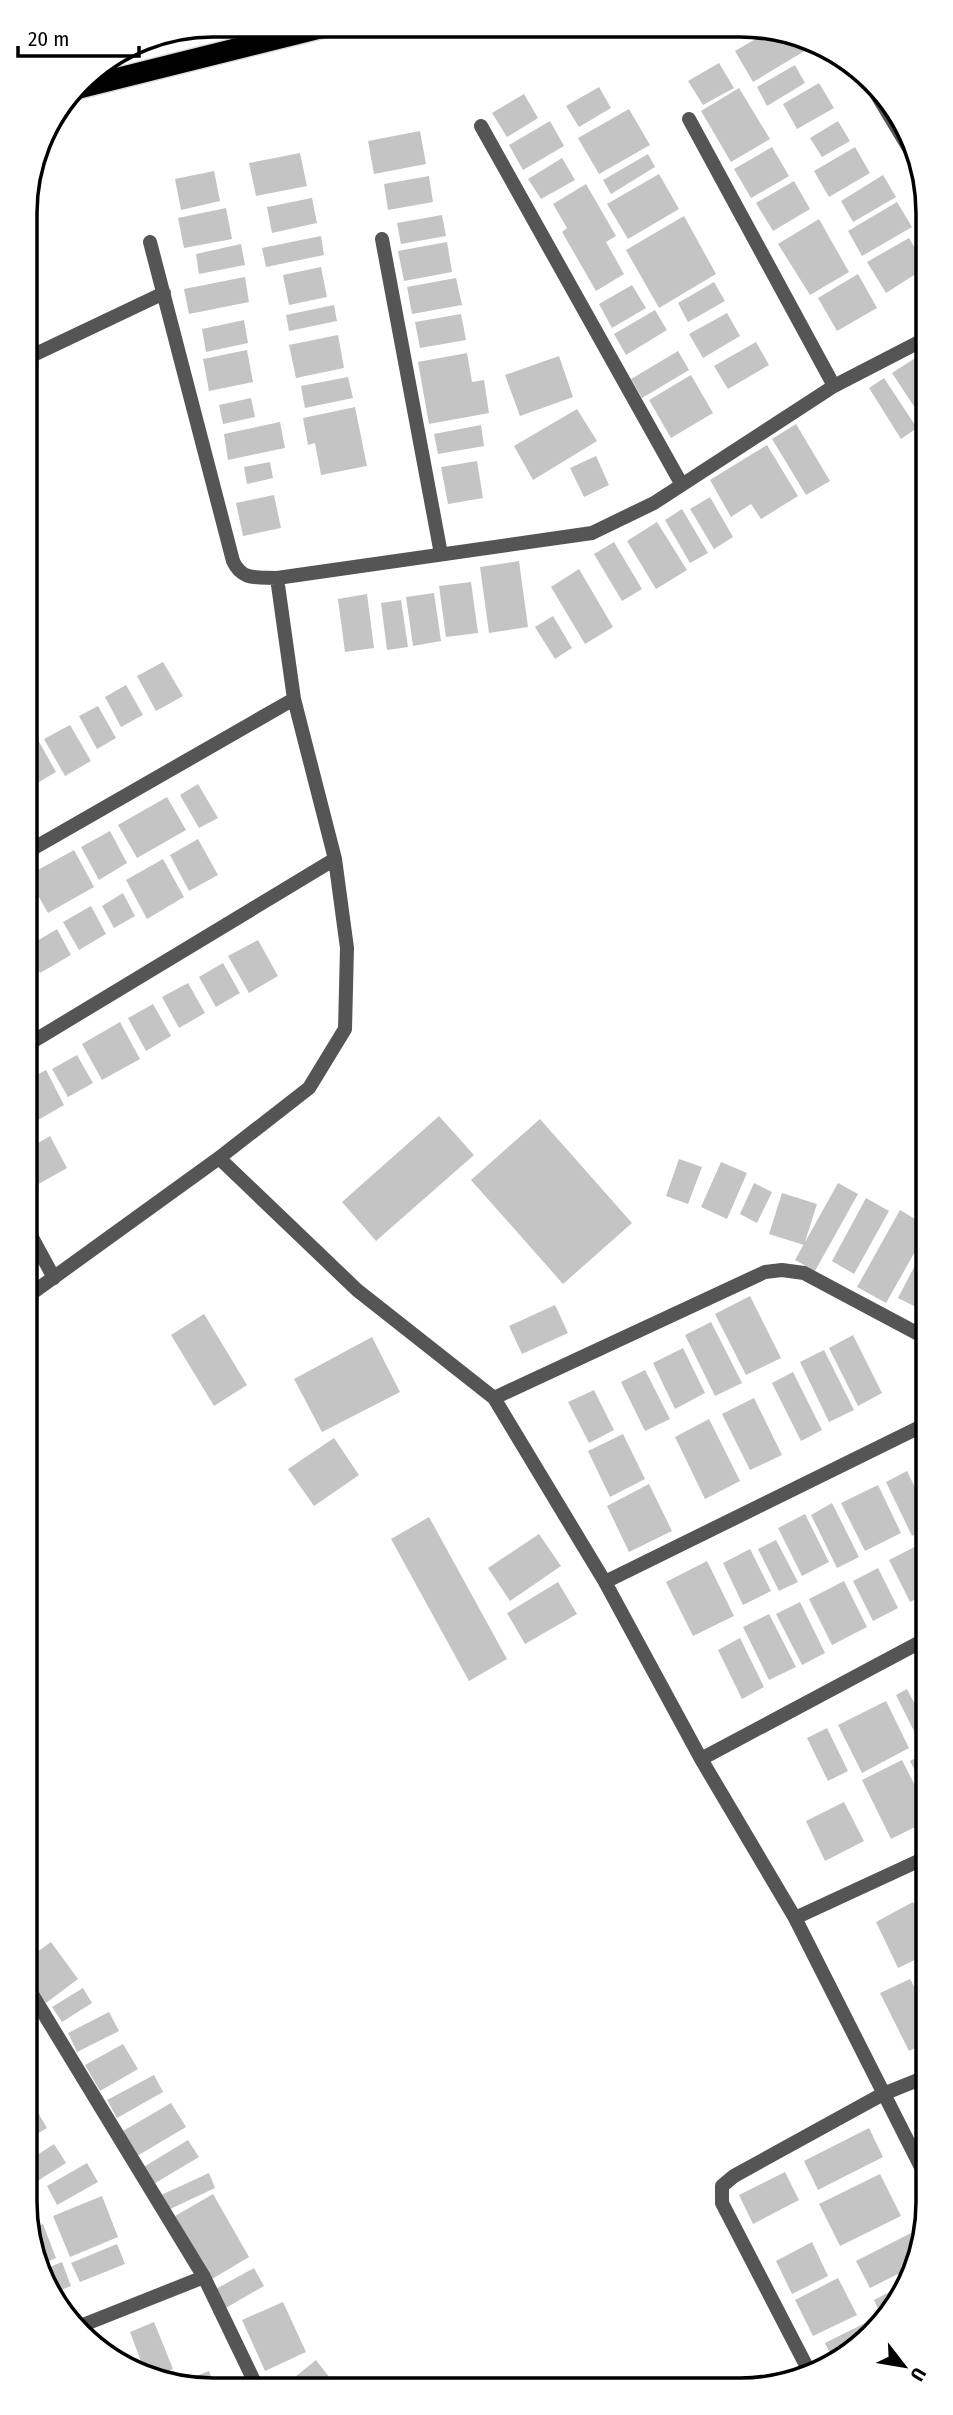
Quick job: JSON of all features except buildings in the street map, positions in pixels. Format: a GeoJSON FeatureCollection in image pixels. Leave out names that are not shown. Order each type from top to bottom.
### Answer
{"type":"FeatureCollection","features":[{"type":"Feature","properties":{"kind":"highway"},"geometry":{"type":"LineString","coordinates":[[91,85],[284,37]]}},
{"type":"Feature","properties":{"kind":"street"},"geometry":{"type":"LineString","coordinates":[[689,119],[834,386]]}},
{"type":"Feature","properties":{"kind":"street"},"geometry":{"type":"LineString","coordinates":[[481,126],[682,485]]}},
{"type":"Feature","properties":{"kind":"street"},"geometry":{"type":"LineString","coordinates":[[382,239],[441,554]]}},
{"type":"Feature","properties":{"kind":"street"},"geometry":{"type":"LineString","coordinates":[[150,242],[233,561],[238,572],[247,576],[277,578],[592,533],[654,503],[834,386],[916,344]]}},
{"type":"Feature","properties":{"kind":"street"},"geometry":{"type":"LineString","coordinates":[[37,353],[164,293]]}},
{"type":"Feature","properties":{"kind":"street"},"geometry":{"type":"LineString","coordinates":[[37,1290],[219,1158],[309,1088],[345,1028],[347,948],[335,859],[294,699],[277,578]]}},
{"type":"Feature","properties":{"kind":"street"},"geometry":{"type":"LineString","coordinates":[[37,846],[294,699]]}},
{"type":"Feature","properties":{"kind":"street"},"geometry":{"type":"LineString","coordinates":[[37,1039],[335,859]]}},
{"type":"Feature","properties":{"kind":"street"},"geometry":{"type":"LineString","coordinates":[[219,1158],[357,1290],[494,1398],[605,1583],[701,1759],[795,1918],[916,2158]]}},
{"type":"Feature","properties":{"kind":"street"},"geometry":{"type":"LineString","coordinates":[[37,1247],[54,1278]]}},
{"type":"Feature","properties":{"kind":"street"},"geometry":{"type":"LineString","coordinates":[[494,1398],[765,1272],[804,1272],[916,1333]]}},
{"type":"Feature","properties":{"kind":"street"},"geometry":{"type":"LineString","coordinates":[[605,1583],[916,1429]]}},
{"type":"Feature","properties":{"kind":"street"},"geometry":{"type":"LineString","coordinates":[[701,1759],[916,1644]]}},
{"type":"Feature","properties":{"kind":"street"},"geometry":{"type":"LineString","coordinates":[[795,1918],[916,1862]]}},
{"type":"Feature","properties":{"kind":"street"},"geometry":{"type":"LineString","coordinates":[[37,2003],[204,2277],[253,2378]]}},
{"type":"Feature","properties":{"kind":"street"},"geometry":{"type":"LineString","coordinates":[[806,2365],[722,2203],[722,2186],[734,2176],[883,2094],[916,2081]]}},
{"type":"Feature","properties":{"kind":"street"},"geometry":{"type":"LineString","coordinates":[[86,2324],[204,2277]]}}]}
